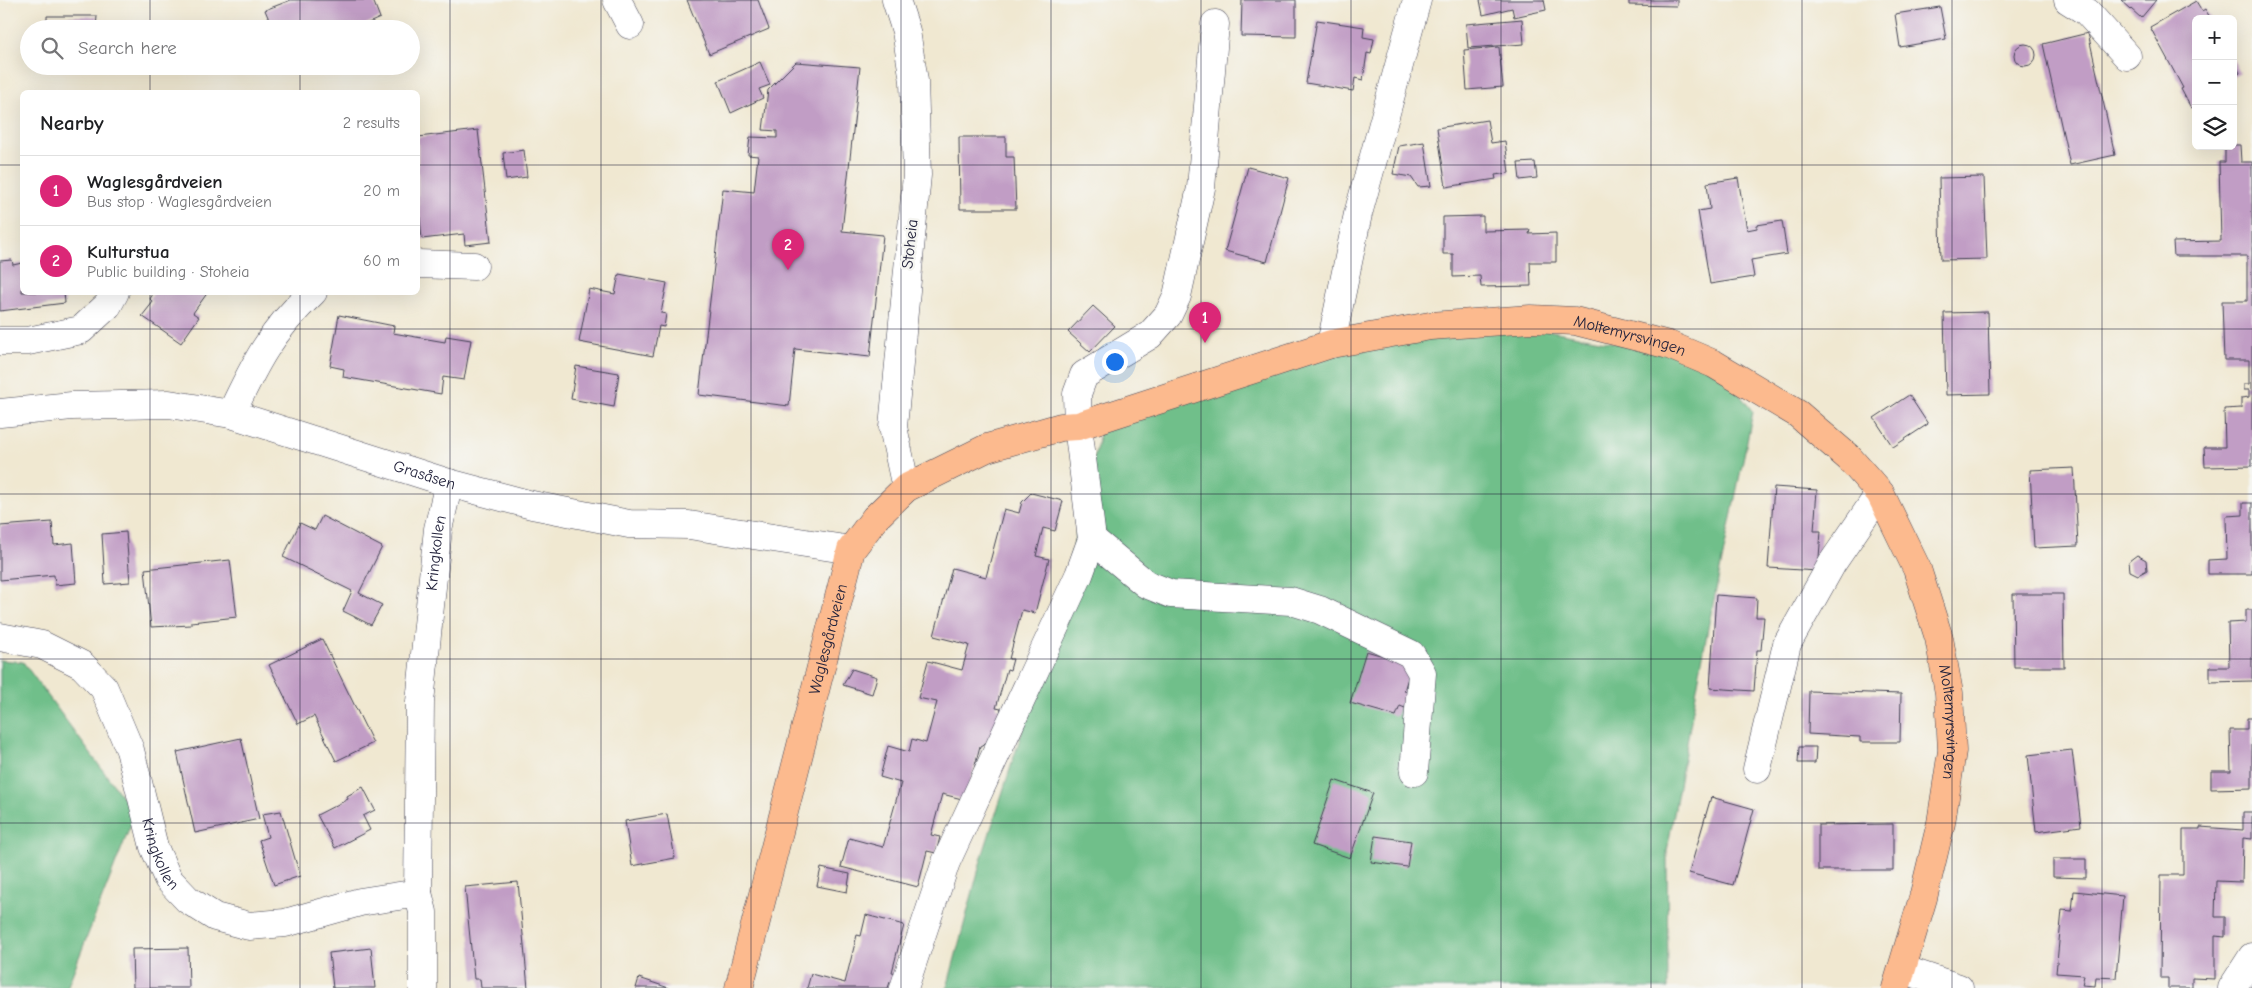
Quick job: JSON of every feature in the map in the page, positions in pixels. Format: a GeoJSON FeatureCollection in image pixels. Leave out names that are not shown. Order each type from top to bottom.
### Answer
{"type":"FeatureCollection","features":[{"type":"Feature","properties":{"kind":"main road","name":"Moltemyrsvingen"},"geometry":{"type":"LineString","coordinates":[[1332,344],[1430,326],[1531,319],[1575,320],[1670,345],[1714,364],[1798,414],[1849,458],[1880,492],[1917,569],[1939,638],[1949,692],[1952,751],[1941,823],[1923,898],[1899,979]]}},
{"type":"Feature","properties":{"kind":"main road","name":"Waglesgårdveien"},"geometry":{"type":"LineString","coordinates":[[739,988],[851,550],[875,518],[906,488],[986,448],[1060,427],[1078,426],[1332,344]]}},
{"type":"Feature","properties":{"kind":"street"},"geometry":{"type":"LineString","coordinates":[[616,0],[630,25]]}},
{"type":"Feature","properties":{"kind":"street","name":"Stoheia"},"geometry":{"type":"LineString","coordinates":[[896,0],[906,32],[914,81],[917,175],[892,427],[906,488]]}},
{"type":"Feature","properties":{"kind":"street"},"geometry":{"type":"LineString","coordinates":[[1332,344],[1358,214],[1417,0]]}},
{"type":"Feature","properties":{"kind":"street"},"geometry":{"type":"LineString","coordinates":[[2068,0],[2087,12],[2127,56]]}},
{"type":"Feature","properties":{"kind":"street"},"geometry":{"type":"LineString","coordinates":[[904,988],[946,862],[1079,575],[1092,539],[1078,426],[1077,394],[1084,375],[1150,336],[1168,315],[1177,296],[1201,188],[1215,24]]}},
{"type":"Feature","properties":{"kind":"street"},"geometry":{"type":"LineString","coordinates":[[420,264],[474,266]]}},
{"type":"Feature","properties":{"kind":"street"},"geometry":{"type":"LineString","coordinates":[[0,341],[28,341],[82,330],[108,305],[113,295]]}},
{"type":"Feature","properties":{"kind":"street"},"geometry":{"type":"LineString","coordinates":[[231,414],[258,358],[288,315],[310,295]]}},
{"type":"Feature","properties":{"kind":"street","name":"Grasåsen"},"geometry":{"type":"LineString","coordinates":[[0,413],[72,406],[169,404],[231,414],[449,483],[532,505],[629,524],[689,525],[851,550]]}},
{"type":"Feature","properties":{"kind":"street","name":"Kringkollen"},"geometry":{"type":"LineString","coordinates":[[423,988],[423,912],[418,893],[420,702],[438,529],[449,483]]}},
{"type":"Feature","properties":{"kind":"street"},"geometry":{"type":"LineString","coordinates":[[1757,769],[1787,644],[1832,562],[1880,492]]}},
{"type":"Feature","properties":{"kind":"street"},"geometry":{"type":"LineString","coordinates":[[1092,539],[1146,584],[1171,594],[1291,601],[1320,610],[1411,654],[1422,673],[1414,772]]}},
{"type":"Feature","properties":{"kind":"street","name":"Kringkollen"},"geometry":{"type":"LineString","coordinates":[[0,637],[42,645],[82,665],[104,688],[130,750],[154,847],[168,879],[188,900],[215,917],[249,926],[285,923],[360,902],[418,893]]}},
{"type":"Feature","properties":{"kind":"street"},"geometry":{"type":"LineString","coordinates":[[2232,988],[2252,957]]}},
{"type":"Feature","properties":{"kind":"street"},"geometry":{"type":"LineString","coordinates":[[1899,979],[1959,988]]}},
{"type":"Feature","properties":{"kind":"green space"},"geometry":{"type":"Polygon","coordinates":[[[1497,321],[1714,361],[1753,412],[1708,628],[1667,851],[1668,988],[947,988],[982,857],[1049,647],[1100,433],[1276,362],[1497,321]]]}},
{"type":"Feature","properties":{"kind":"green space"},"geometry":{"type":"Polygon","coordinates":[[[0,660],[23,662],[135,814],[67,988],[0,988],[0,660]]]}},
{"type":"Feature","properties":{"kind":"building"},"geometry":{"type":"Polygon","coordinates":[[[291,0],[373,0],[380,18],[375,20],[269,20],[265,10],[291,0]]]}},
{"type":"Feature","properties":{"kind":"building"},"geometry":{"type":"Polygon","coordinates":[[[687,0],[758,0],[769,29],[709,54],[687,0]]]}},
{"type":"Feature","properties":{"kind":"building"},"geometry":{"type":"Polygon","coordinates":[[[1242,0],[1296,0],[1296,37],[1241,36],[1242,0]]]}},
{"type":"Feature","properties":{"kind":"building"},"geometry":{"type":"Polygon","coordinates":[[[1480,0],[1544,0],[1546,10],[1514,17],[1512,8],[1483,15],[1480,0]]]}},
{"type":"Feature","properties":{"kind":"building"},"geometry":{"type":"Polygon","coordinates":[[[1629,0],[1677,0],[1677,6],[1629,5],[1629,0]]]}},
{"type":"Feature","properties":{"kind":"building"},"geometry":{"type":"Polygon","coordinates":[[[2121,0],[2156,0],[2141,18],[2121,0]]]}},
{"type":"Feature","properties":{"kind":"building"},"geometry":{"type":"Polygon","coordinates":[[[2196,1],[2202,11],[2205,9],[2209,15],[2192,15],[2191,108],[2181,89],[2183,88],[2150,27],[2196,1]]]}},
{"type":"Feature","properties":{"kind":"building"},"geometry":{"type":"Polygon","coordinates":[[[1940,7],[1946,39],[1900,47],[1895,14],[1940,7]]]}},
{"type":"Feature","properties":{"kind":"building"},"geometry":{"type":"Polygon","coordinates":[[[47,16],[97,16],[97,20],[47,20],[47,16]]]}},
{"type":"Feature","properties":{"kind":"building"},"geometry":{"type":"Polygon","coordinates":[[[1522,19],[1524,44],[1468,48],[1466,24],[1522,19]]]}},
{"type":"Feature","properties":{"kind":"building"},"geometry":{"type":"Polygon","coordinates":[[[1317,20],[1364,27],[1363,37],[1374,39],[1371,54],[1367,53],[1363,80],[1355,78],[1353,91],[1306,83],[1317,20]]]}},
{"type":"Feature","properties":{"kind":"building"},"geometry":{"type":"Polygon","coordinates":[[[2088,33],[2115,155],[2070,165],[2043,44],[2088,33]]]}},
{"type":"Feature","properties":{"kind":"building"},"geometry":{"type":"Polygon","coordinates":[[[2025,44],[2035,51],[2036,55],[2029,65],[2025,66],[2015,59],[2014,55],[2021,45],[2025,44]]]}},
{"type":"Feature","properties":{"kind":"building"},"geometry":{"type":"Polygon","coordinates":[[[1499,47],[1503,87],[1467,90],[1464,50],[1499,47]]]}},
{"type":"Feature","properties":{"kind":"building"},"geometry":{"type":"Polygon","coordinates":[[[760,62],[770,85],[759,89],[763,98],[731,113],[718,81],[760,62]]]}},
{"type":"Feature","properties":{"kind":"building"},"geometry":{"type":"Polygon","coordinates":[[[796,62],[860,67],[842,231],[883,235],[870,357],[795,349],[789,406],[699,395],[723,189],[754,192],[758,156],[748,155],[750,137],[777,138],[777,131],[763,130],[768,90],[796,62]]]}},
{"type":"Feature","properties":{"kind":"building"},"geometry":{"type":"Polygon","coordinates":[[[1487,120],[1491,143],[1505,141],[1509,173],[1495,175],[1496,179],[1446,187],[1437,128],[1487,120]]]}},
{"type":"Feature","properties":{"kind":"building"},"geometry":{"type":"Polygon","coordinates":[[[478,130],[491,242],[465,245],[464,234],[422,239],[420,219],[420,137],[478,130]]]}},
{"type":"Feature","properties":{"kind":"building"},"geometry":{"type":"Polygon","coordinates":[[[959,137],[1006,137],[1006,157],[1014,157],[1016,209],[960,209],[959,137]]]}},
{"type":"Feature","properties":{"kind":"building"},"geometry":{"type":"Polygon","coordinates":[[[1424,142],[1431,186],[1418,187],[1411,177],[1393,174],[1399,146],[1424,142]]]}},
{"type":"Feature","properties":{"kind":"building"},"geometry":{"type":"Polygon","coordinates":[[[2237,145],[2240,145],[2241,162],[2252,162],[2252,466],[2205,467],[2204,447],[2225,447],[2224,409],[2241,408],[2241,398],[2249,397],[2249,390],[2244,390],[2244,384],[2249,384],[2249,360],[2224,360],[2222,301],[2247,301],[2247,256],[2174,256],[2173,242],[2221,241],[2219,162],[2225,162],[2225,150],[2237,150],[2237,145]]]}},
{"type":"Feature","properties":{"kind":"building"},"geometry":{"type":"Polygon","coordinates":[[[524,150],[527,177],[506,180],[503,153],[524,150]]]}},
{"type":"Feature","properties":{"kind":"building"},"geometry":{"type":"Polygon","coordinates":[[[1535,162],[1537,178],[1520,180],[1518,163],[1535,162]]]}},
{"type":"Feature","properties":{"kind":"building"},"geometry":{"type":"Polygon","coordinates":[[[1248,167],[1289,178],[1267,262],[1225,251],[1248,167]]]}},
{"type":"Feature","properties":{"kind":"building"},"geometry":{"type":"Polygon","coordinates":[[[1984,177],[1987,259],[1941,260],[1939,178],[1984,177]]]}},
{"type":"Feature","properties":{"kind":"building"},"geometry":{"type":"Polygon","coordinates":[[[1738,178],[1747,230],[1757,228],[1757,225],[1782,221],[1787,254],[1751,260],[1754,277],[1710,284],[1698,211],[1710,209],[1707,183],[1738,178]]]}},
{"type":"Feature","properties":{"kind":"building"},"geometry":{"type":"Polygon","coordinates":[[[1483,216],[1483,231],[1530,230],[1529,234],[1556,233],[1556,262],[1530,262],[1531,286],[1481,287],[1480,276],[1453,277],[1453,254],[1443,254],[1443,217],[1483,216]]]}},
{"type":"Feature","properties":{"kind":"building"},"geometry":{"type":"Polygon","coordinates":[[[12,260],[13,265],[20,263],[20,295],[64,295],[65,303],[0,311],[0,261],[12,260]]]}},
{"type":"Feature","properties":{"kind":"building"},"geometry":{"type":"Polygon","coordinates":[[[619,274],[667,283],[661,313],[666,314],[664,327],[659,326],[653,356],[579,342],[589,289],[615,294],[619,274]]]}},
{"type":"Feature","properties":{"kind":"building"},"geometry":{"type":"Polygon","coordinates":[[[152,295],[206,295],[193,313],[199,317],[181,343],[142,316],[153,302],[150,299],[152,295]]]}},
{"type":"Feature","properties":{"kind":"building"},"geometry":{"type":"Polygon","coordinates":[[[1093,306],[1115,326],[1090,352],[1068,332],[1093,306]]]}},
{"type":"Feature","properties":{"kind":"building"},"geometry":{"type":"Polygon","coordinates":[[[1988,312],[1990,394],[1946,395],[1944,313],[1988,312]]]}},
{"type":"Feature","properties":{"kind":"building"},"geometry":{"type":"Polygon","coordinates":[[[339,315],[394,326],[393,333],[445,342],[446,336],[471,340],[464,380],[443,377],[441,394],[343,377],[344,369],[330,366],[339,315]]]}},
{"type":"Feature","properties":{"kind":"building"},"geometry":{"type":"Polygon","coordinates":[[[576,366],[619,373],[614,407],[571,399],[576,366]]]}},
{"type":"Feature","properties":{"kind":"building"},"geometry":{"type":"Polygon","coordinates":[[[1909,395],[1928,424],[1893,447],[1874,418],[1909,395]]]}},
{"type":"Feature","properties":{"kind":"building"},"geometry":{"type":"Polygon","coordinates":[[[2074,468],[2078,546],[2034,548],[2030,470],[2074,468]]]}},
{"type":"Feature","properties":{"kind":"building"},"geometry":{"type":"Polygon","coordinates":[[[1774,487],[1817,490],[1814,531],[1821,531],[1818,571],[1768,568],[1774,487]]]}},
{"type":"Feature","properties":{"kind":"building"},"geometry":{"type":"Polygon","coordinates":[[[1031,493],[1063,501],[1055,531],[1043,528],[1036,556],[1049,559],[1035,613],[1022,610],[1009,659],[1013,659],[1010,670],[1007,669],[996,708],[1001,709],[994,738],[980,746],[966,800],[942,794],[931,835],[940,837],[936,853],[927,851],[918,887],[841,867],[849,838],[883,847],[901,783],[880,777],[888,746],[909,752],[912,739],[926,743],[937,702],[918,698],[928,661],[962,670],[969,645],[934,636],[952,568],[986,577],[1004,509],[1019,513],[1022,502],[1031,493]]]}},
{"type":"Feature","properties":{"kind":"building"},"geometry":{"type":"Polygon","coordinates":[[[2243,503],[2252,503],[2252,574],[2208,574],[2208,560],[2227,559],[2226,516],[2243,515],[2243,503]]]}},
{"type":"Feature","properties":{"kind":"building"},"geometry":{"type":"Polygon","coordinates":[[[322,516],[382,547],[359,593],[382,605],[371,625],[343,611],[352,591],[283,557],[300,523],[315,530],[322,516]]]}},
{"type":"Feature","properties":{"kind":"building"},"geometry":{"type":"Polygon","coordinates":[[[52,522],[54,545],[73,543],[76,583],[55,585],[54,575],[0,580],[0,526],[52,522]]]}},
{"type":"Feature","properties":{"kind":"building"},"geometry":{"type":"Polygon","coordinates":[[[126,532],[130,582],[105,584],[102,534],[126,532]]]}},
{"type":"Feature","properties":{"kind":"building"},"geometry":{"type":"Polygon","coordinates":[[[2137,555],[2146,560],[2147,570],[2138,575],[2130,571],[2129,561],[2137,555]]]}},
{"type":"Feature","properties":{"kind":"building"},"geometry":{"type":"Polygon","coordinates":[[[230,560],[237,617],[191,622],[191,625],[151,627],[145,569],[230,560]]]}},
{"type":"Feature","properties":{"kind":"building"},"geometry":{"type":"Polygon","coordinates":[[[2013,594],[2063,594],[2064,667],[2014,667],[2013,594]]]}},
{"type":"Feature","properties":{"kind":"building"},"geometry":{"type":"Polygon","coordinates":[[[1716,595],[1757,598],[1756,617],[1764,617],[1761,650],[1757,650],[1754,691],[1710,688],[1716,595]]]}},
{"type":"Feature","properties":{"kind":"building"},"geometry":{"type":"Polygon","coordinates":[[[2246,610],[2252,610],[2252,681],[2210,682],[2210,667],[2229,667],[2228,623],[2246,622],[2246,610]]]}},
{"type":"Feature","properties":{"kind":"building"},"geometry":{"type":"Polygon","coordinates":[[[322,639],[373,743],[336,761],[314,716],[298,724],[269,665],[322,639]]]}},
{"type":"Feature","properties":{"kind":"building"},"geometry":{"type":"Polygon","coordinates":[[[1366,651],[1412,664],[1404,691],[1409,692],[1405,708],[1400,706],[1396,716],[1350,703],[1366,651]]]}},
{"type":"Feature","properties":{"kind":"building"},"geometry":{"type":"Polygon","coordinates":[[[852,669],[877,677],[872,694],[843,685],[852,669]]]}},
{"type":"Feature","properties":{"kind":"building"},"geometry":{"type":"Polygon","coordinates":[[[1809,691],[1901,694],[1900,742],[1860,742],[1860,737],[1808,734],[1809,691]]]}},
{"type":"Feature","properties":{"kind":"building"},"geometry":{"type":"Polygon","coordinates":[[[2247,718],[2252,718],[2252,788],[2211,789],[2211,771],[2231,771],[2230,730],[2247,730],[2247,718]]]}},
{"type":"Feature","properties":{"kind":"building"},"geometry":{"type":"Polygon","coordinates":[[[241,738],[259,819],[195,833],[177,752],[241,738]]]}},
{"type":"Feature","properties":{"kind":"building"},"geometry":{"type":"Polygon","coordinates":[[[1799,747],[1816,747],[1815,763],[1798,763],[1799,747]]]}},
{"type":"Feature","properties":{"kind":"building"},"geometry":{"type":"Polygon","coordinates":[[[2072,750],[2081,826],[2036,832],[2028,755],[2072,750]]]}},
{"type":"Feature","properties":{"kind":"building"},"geometry":{"type":"Polygon","coordinates":[[[1334,780],[1373,793],[1350,858],[1312,845],[1334,780]]]}},
{"type":"Feature","properties":{"kind":"building"},"geometry":{"type":"Polygon","coordinates":[[[363,787],[375,810],[363,816],[370,830],[335,848],[317,815],[348,799],[347,796],[363,787]]]}},
{"type":"Feature","properties":{"kind":"building"},"geometry":{"type":"Polygon","coordinates":[[[1711,797],[1754,809],[1733,885],[1689,873],[1711,797]]]}},
{"type":"Feature","properties":{"kind":"building"},"geometry":{"type":"Polygon","coordinates":[[[281,811],[300,876],[274,885],[259,840],[268,837],[262,814],[281,811]]]}},
{"type":"Feature","properties":{"kind":"building"},"geometry":{"type":"Polygon","coordinates":[[[2243,812],[2252,812],[2252,839],[2243,838],[2242,882],[2216,881],[2215,917],[2225,917],[2225,937],[2215,936],[2215,979],[2192,978],[2192,988],[2168,988],[2168,978],[2160,978],[2161,875],[2183,875],[2183,829],[2200,829],[2200,827],[2243,830],[2243,812]]]}},
{"type":"Feature","properties":{"kind":"building"},"geometry":{"type":"Polygon","coordinates":[[[667,814],[675,858],[632,866],[625,821],[667,814]]]}},
{"type":"Feature","properties":{"kind":"building"},"geometry":{"type":"Polygon","coordinates":[[[1893,824],[1893,870],[1818,870],[1818,825],[1893,824]]]}},
{"type":"Feature","properties":{"kind":"building"},"geometry":{"type":"Polygon","coordinates":[[[1375,836],[1411,841],[1407,867],[1371,862],[1375,836]]]}},
{"type":"Feature","properties":{"kind":"building"},"geometry":{"type":"Polygon","coordinates":[[[2053,859],[2086,859],[2086,878],[2053,877],[2053,859]]]}},
{"type":"Feature","properties":{"kind":"building"},"geometry":{"type":"Polygon","coordinates":[[[821,868],[850,874],[847,892],[817,886],[821,868]]]}},
{"type":"Feature","properties":{"kind":"building"},"geometry":{"type":"Polygon","coordinates":[[[518,882],[528,988],[481,988],[480,979],[474,979],[465,887],[518,882]]]}},
{"type":"Feature","properties":{"kind":"building"},"geometry":{"type":"Polygon","coordinates":[[[2074,891],[2123,896],[2116,978],[2096,977],[2095,986],[2082,985],[2084,975],[2056,973],[2062,910],[2072,911],[2074,891]]]}},
{"type":"Feature","properties":{"kind":"building"},"geometry":{"type":"Polygon","coordinates":[[[866,915],[904,925],[892,972],[897,973],[894,983],[890,982],[888,988],[807,988],[811,974],[845,983],[857,935],[861,936],[866,915]]]}},
{"type":"Feature","properties":{"kind":"building"},"geometry":{"type":"Polygon","coordinates":[[[188,948],[189,988],[133,988],[132,949],[188,948]]]}},
{"type":"Feature","properties":{"kind":"building"},"geometry":{"type":"Polygon","coordinates":[[[371,948],[375,988],[333,988],[329,953],[371,948]]]}},
{"type":"Feature","properties":{"kind":"building"},"geometry":{"type":"Polygon","coordinates":[[[639,978],[669,988],[636,988],[639,978]]]}},
{"type":"Feature","properties":{"kind":"place","name":"Kulturstua"},"geometry":{"type":"Point","coordinates":[788,270]}},
{"type":"Feature","properties":{"kind":"place","name":"Waglesgårdveien"},"geometry":{"type":"Point","coordinates":[1205,343]}}]}
